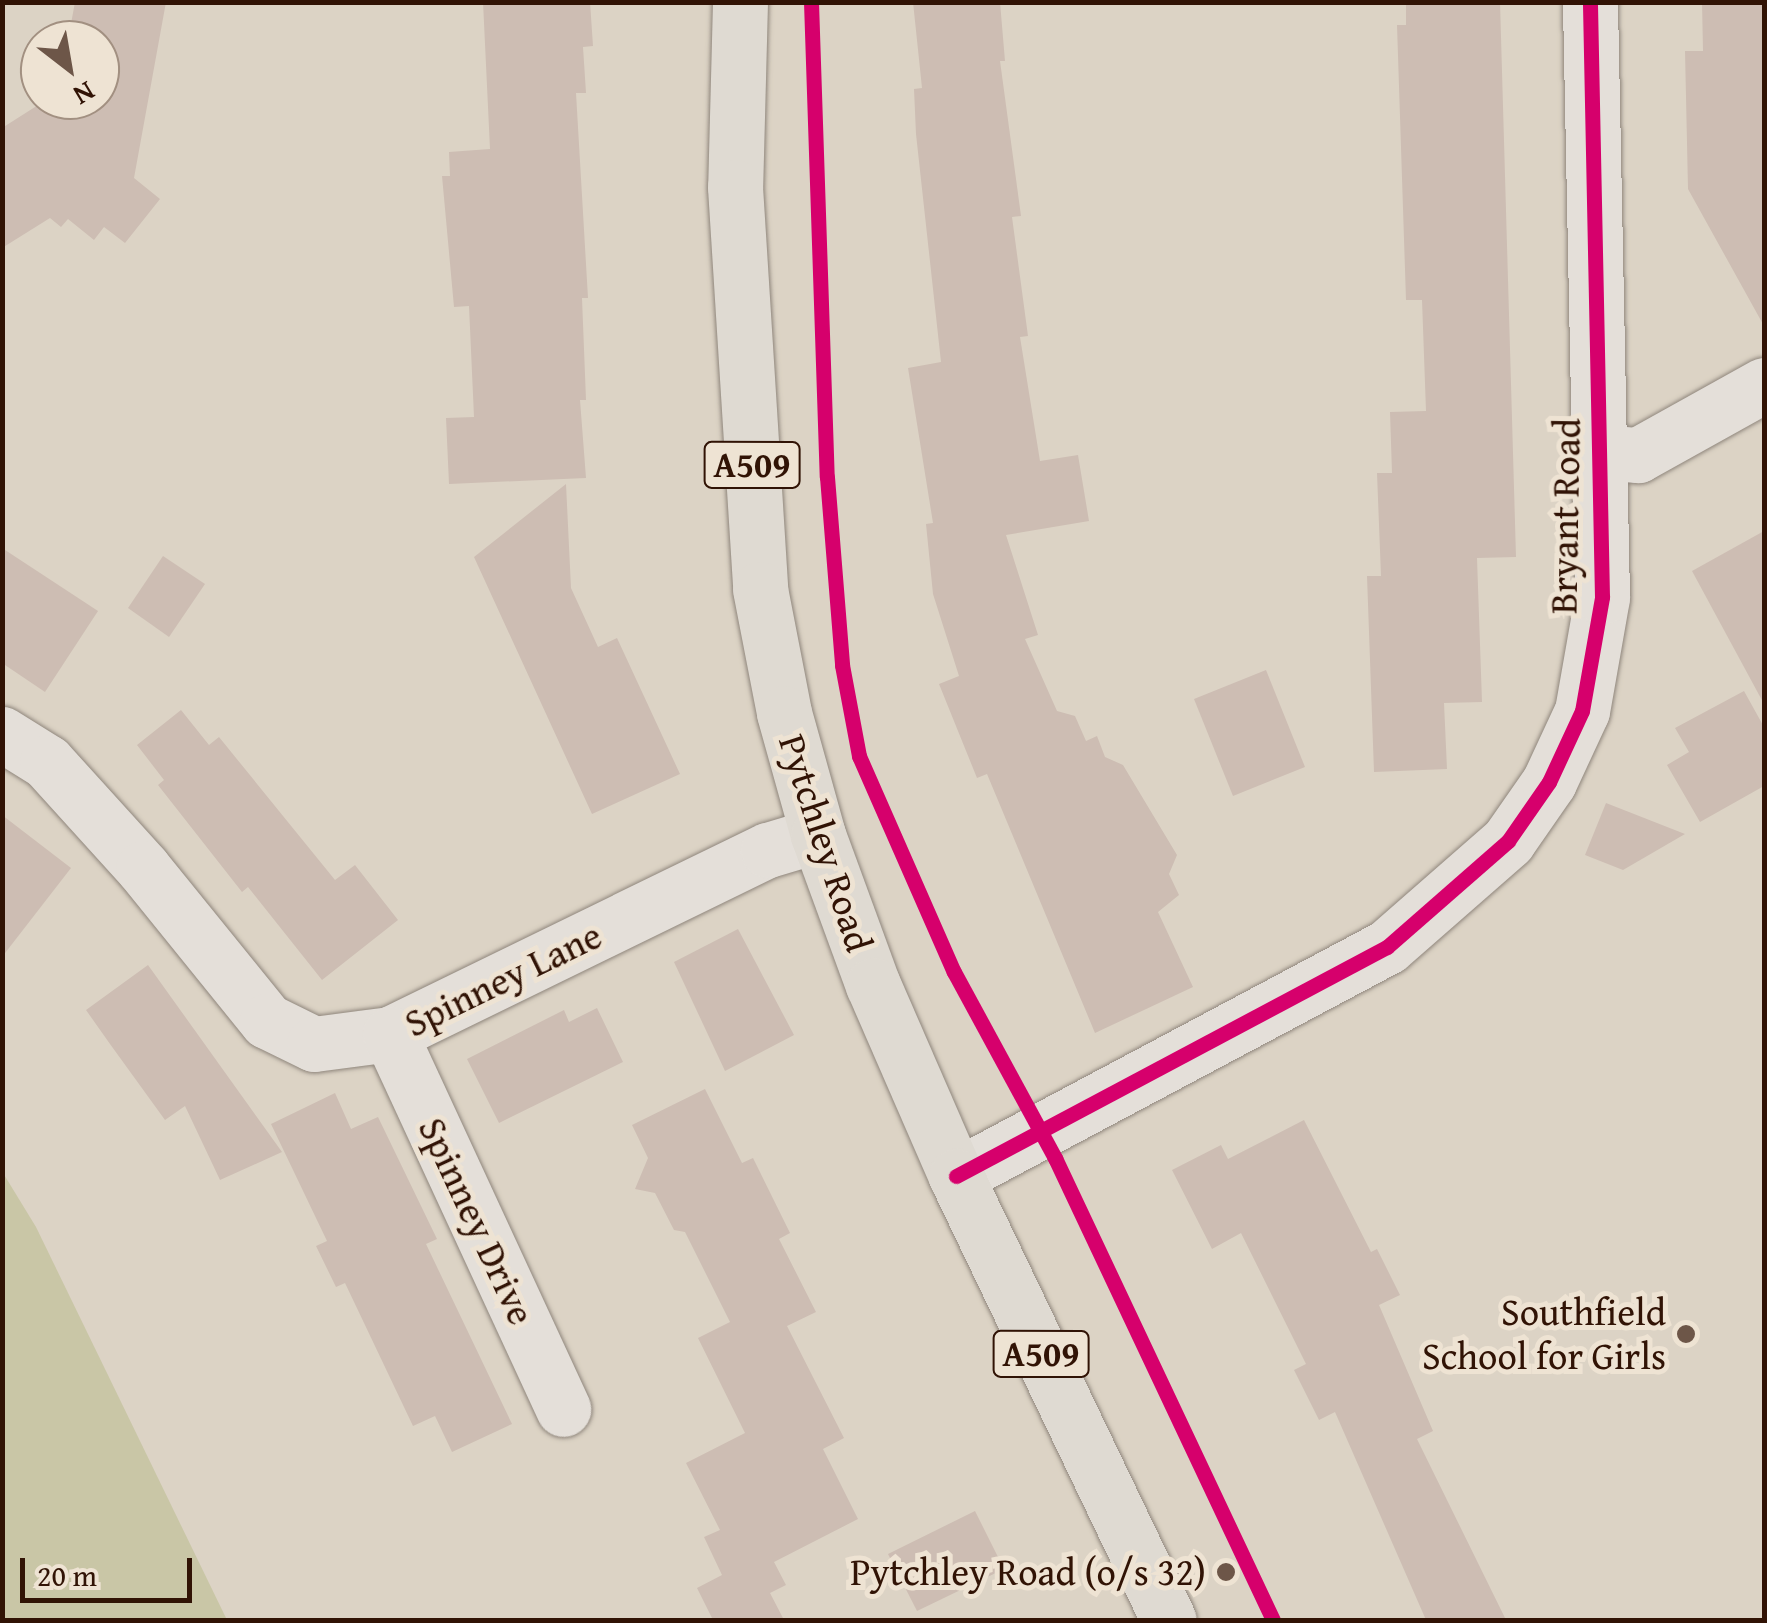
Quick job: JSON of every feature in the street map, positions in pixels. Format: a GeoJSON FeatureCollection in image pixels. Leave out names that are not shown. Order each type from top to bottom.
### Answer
{"type":"FeatureCollection","features":[{"type":"Feature","properties":{"kind":"main road","name":"Pytchley Road"},"geometry":{"type":"LineString","coordinates":[[740,2],[734,188],[760,589],[818,834],[956,1176],[1169,1620]]}},
{"type":"Feature","properties":{"kind":"street","name":"Bryant Road"},"geometry":{"type":"LineString","coordinates":[[956,1176],[1387,947],[1508,841],[1550,782],[1582,711],[1602,596],[1590,2]]}},
{"type":"Feature","properties":{"kind":"street"},"geometry":{"type":"LineString","coordinates":[[1601,452],[1638,454],[1764,384]]}},
{"type":"Feature","properties":{"kind":"street","name":"Spinney Lane"},"geometry":{"type":"LineString","coordinates":[[2,734],[59,775],[266,1021],[314,1044],[390,1034],[768,850],[818,834]]}},
{"type":"Feature","properties":{"kind":"street","name":"Spinney Drive"},"geometry":{"type":"LineString","coordinates":[[390,1034],[563,1409]]}},
{"type":"Feature","properties":{"kind":"shaded area"},"geometry":{"type":"Polygon","coordinates":[[[3,1173],[36,1227],[227,1620],[3,1620],[3,1173]]]}},
{"type":"Feature","properties":{"kind":"building"},"geometry":{"type":"Polygon","coordinates":[[[75,2],[166,2],[134,178],[160,199],[125,243],[104,227],[94,240],[68,219],[61,227],[50,218],[2,248],[2,128],[20,117],[20,120],[120,120],[120,20],[72,20],[75,2]]]}},
{"type":"Feature","properties":{"kind":"building"},"geometry":{"type":"Polygon","coordinates":[[[483,2],[590,2],[593,46],[583,47],[586,93],[576,93],[588,298],[582,298],[586,400],[580,400],[586,478],[449,484],[446,418],[474,417],[469,306],[454,307],[442,176],[450,176],[449,152],[490,149],[483,2]]]}},
{"type":"Feature","properties":{"kind":"building"},"geometry":{"type":"Polygon","coordinates":[[[913,2],[1000,2],[1005,61],[1000,61],[1021,216],[1012,217],[1028,336],[1020,337],[1040,461],[1078,455],[1089,521],[1006,535],[1038,635],[1025,639],[1057,711],[1075,716],[1086,741],[1097,736],[1105,757],[1123,765],[1177,855],[1169,874],[1179,895],[1158,912],[1193,987],[1095,1033],[987,774],[977,778],[939,684],[959,676],[933,594],[926,524],[933,523],[908,368],[941,362],[916,134],[914,89],[922,88],[913,2]]]}},
{"type":"Feature","properties":{"kind":"building"},"geometry":{"type":"Polygon","coordinates":[[[1406,2],[1500,2],[1516,557],[1477,558],[1482,702],[1444,703],[1447,769],[1374,772],[1367,576],[1381,576],[1377,473],[1392,473],[1390,412],[1426,411],[1422,300],[1406,300],[1397,25],[1406,25],[1406,2]]]}},
{"type":"Feature","properties":{"kind":"building"},"geometry":{"type":"Polygon","coordinates":[[[1702,2],[1764,2],[1764,326],[1688,189],[1685,51],[1703,51],[1702,2]]]}},
{"type":"Feature","properties":{"kind":"building"},"geometry":{"type":"Polygon","coordinates":[[[566,484],[571,588],[598,647],[617,638],[680,774],[592,814],[474,557],[566,484]]]}},
{"type":"Feature","properties":{"kind":"building"},"geometry":{"type":"Polygon","coordinates":[[[1764,531],[1764,704],[1692,571],[1764,531]]]}},
{"type":"Feature","properties":{"kind":"building"},"geometry":{"type":"Polygon","coordinates":[[[2,548],[98,611],[45,692],[2,663],[2,548]]]}},
{"type":"Feature","properties":{"kind":"building"},"geometry":{"type":"Polygon","coordinates":[[[163,556],[205,584],[169,637],[128,608],[163,556]]]}},
{"type":"Feature","properties":{"kind":"building"},"geometry":{"type":"Polygon","coordinates":[[[1266,670],[1305,767],[1233,796],[1194,699],[1266,670]]]}},
{"type":"Feature","properties":{"kind":"building"},"geometry":{"type":"Polygon","coordinates":[[[1744,691],[1764,727],[1764,786],[1700,822],[1667,765],[1689,752],[1675,728],[1744,691]]]}},
{"type":"Feature","properties":{"kind":"building"},"geometry":{"type":"Polygon","coordinates":[[[181,710],[209,745],[219,737],[335,880],[355,865],[398,920],[322,980],[248,887],[242,892],[158,785],[164,780],[137,745],[181,710]]]}},
{"type":"Feature","properties":{"kind":"building"},"geometry":{"type":"Polygon","coordinates":[[[1606,803],[1685,834],[1623,870],[1585,855],[1606,803]]]}},
{"type":"Feature","properties":{"kind":"building"},"geometry":{"type":"Polygon","coordinates":[[[2,815],[71,868],[2,957],[2,815]]]}},
{"type":"Feature","properties":{"kind":"building"},"geometry":{"type":"Polygon","coordinates":[[[738,929],[794,1035],[725,1071],[674,962],[738,929]]]}},
{"type":"Feature","properties":{"kind":"building"},"geometry":{"type":"Polygon","coordinates":[[[148,965],[282,1152],[220,1180],[185,1106],[165,1120],[110,1044],[86,1010],[148,965]]]}},
{"type":"Feature","properties":{"kind":"building"},"geometry":{"type":"Polygon","coordinates":[[[597,1008],[623,1062],[499,1123],[467,1059],[564,1010],[569,1022],[597,1008]]]}},
{"type":"Feature","properties":{"kind":"building"},"geometry":{"type":"Polygon","coordinates":[[[705,1089],[742,1163],[753,1158],[790,1233],[779,1239],[816,1312],[787,1326],[844,1438],[823,1449],[858,1519],[774,1562],[786,1585],[770,1593],[784,1620],[713,1620],[697,1588],[722,1575],[704,1537],[720,1530],[686,1463],[745,1433],[698,1338],[730,1322],[685,1232],[674,1230],[655,1193],[635,1189],[648,1158],[632,1125],[705,1089]]]}},
{"type":"Feature","properties":{"kind":"building"},"geometry":{"type":"Polygon","coordinates":[[[335,1093],[351,1129],[378,1117],[437,1239],[426,1244],[512,1424],[452,1452],[435,1416],[413,1426],[345,1283],[336,1287],[316,1246],[327,1241],[271,1124],[335,1093]]]}},
{"type":"Feature","properties":{"kind":"building"},"geometry":{"type":"Polygon","coordinates":[[[1304,1120],[1371,1252],[1377,1249],[1400,1295],[1379,1305],[1433,1431],[1417,1439],[1506,1620],[1426,1620],[1335,1412],[1319,1420],[1294,1370],[1306,1364],[1241,1233],[1212,1249],[1172,1170],[1221,1145],[1228,1159],[1304,1120]]]}},
{"type":"Feature","properties":{"kind":"building"},"geometry":{"type":"Polygon","coordinates":[[[975,1511],[1004,1569],[917,1611],[888,1554],[975,1511]]]}},
{"type":"Feature","properties":{"kind":"cycle path"},"geometry":{"type":"LineString","coordinates":[[811,2],[827,477],[842,665],[859,756],[954,972],[1055,1158],[1273,1620]]}},
{"type":"Feature","properties":{"kind":"cycle path"},"geometry":{"type":"LineString","coordinates":[[956,1176],[1387,947],[1508,841],[1549,782],[1582,711],[1602,597],[1590,2]]}},
{"type":"Feature","properties":{"kind":"place","name":"Southfield School for Girls"},"geometry":{"type":"Point","coordinates":[1686,1334]}},
{"type":"Feature","properties":{"kind":"place","name":"Pytchley Road (o/s 32)"},"geometry":{"type":"Point","coordinates":[1226,1572]}}]}
